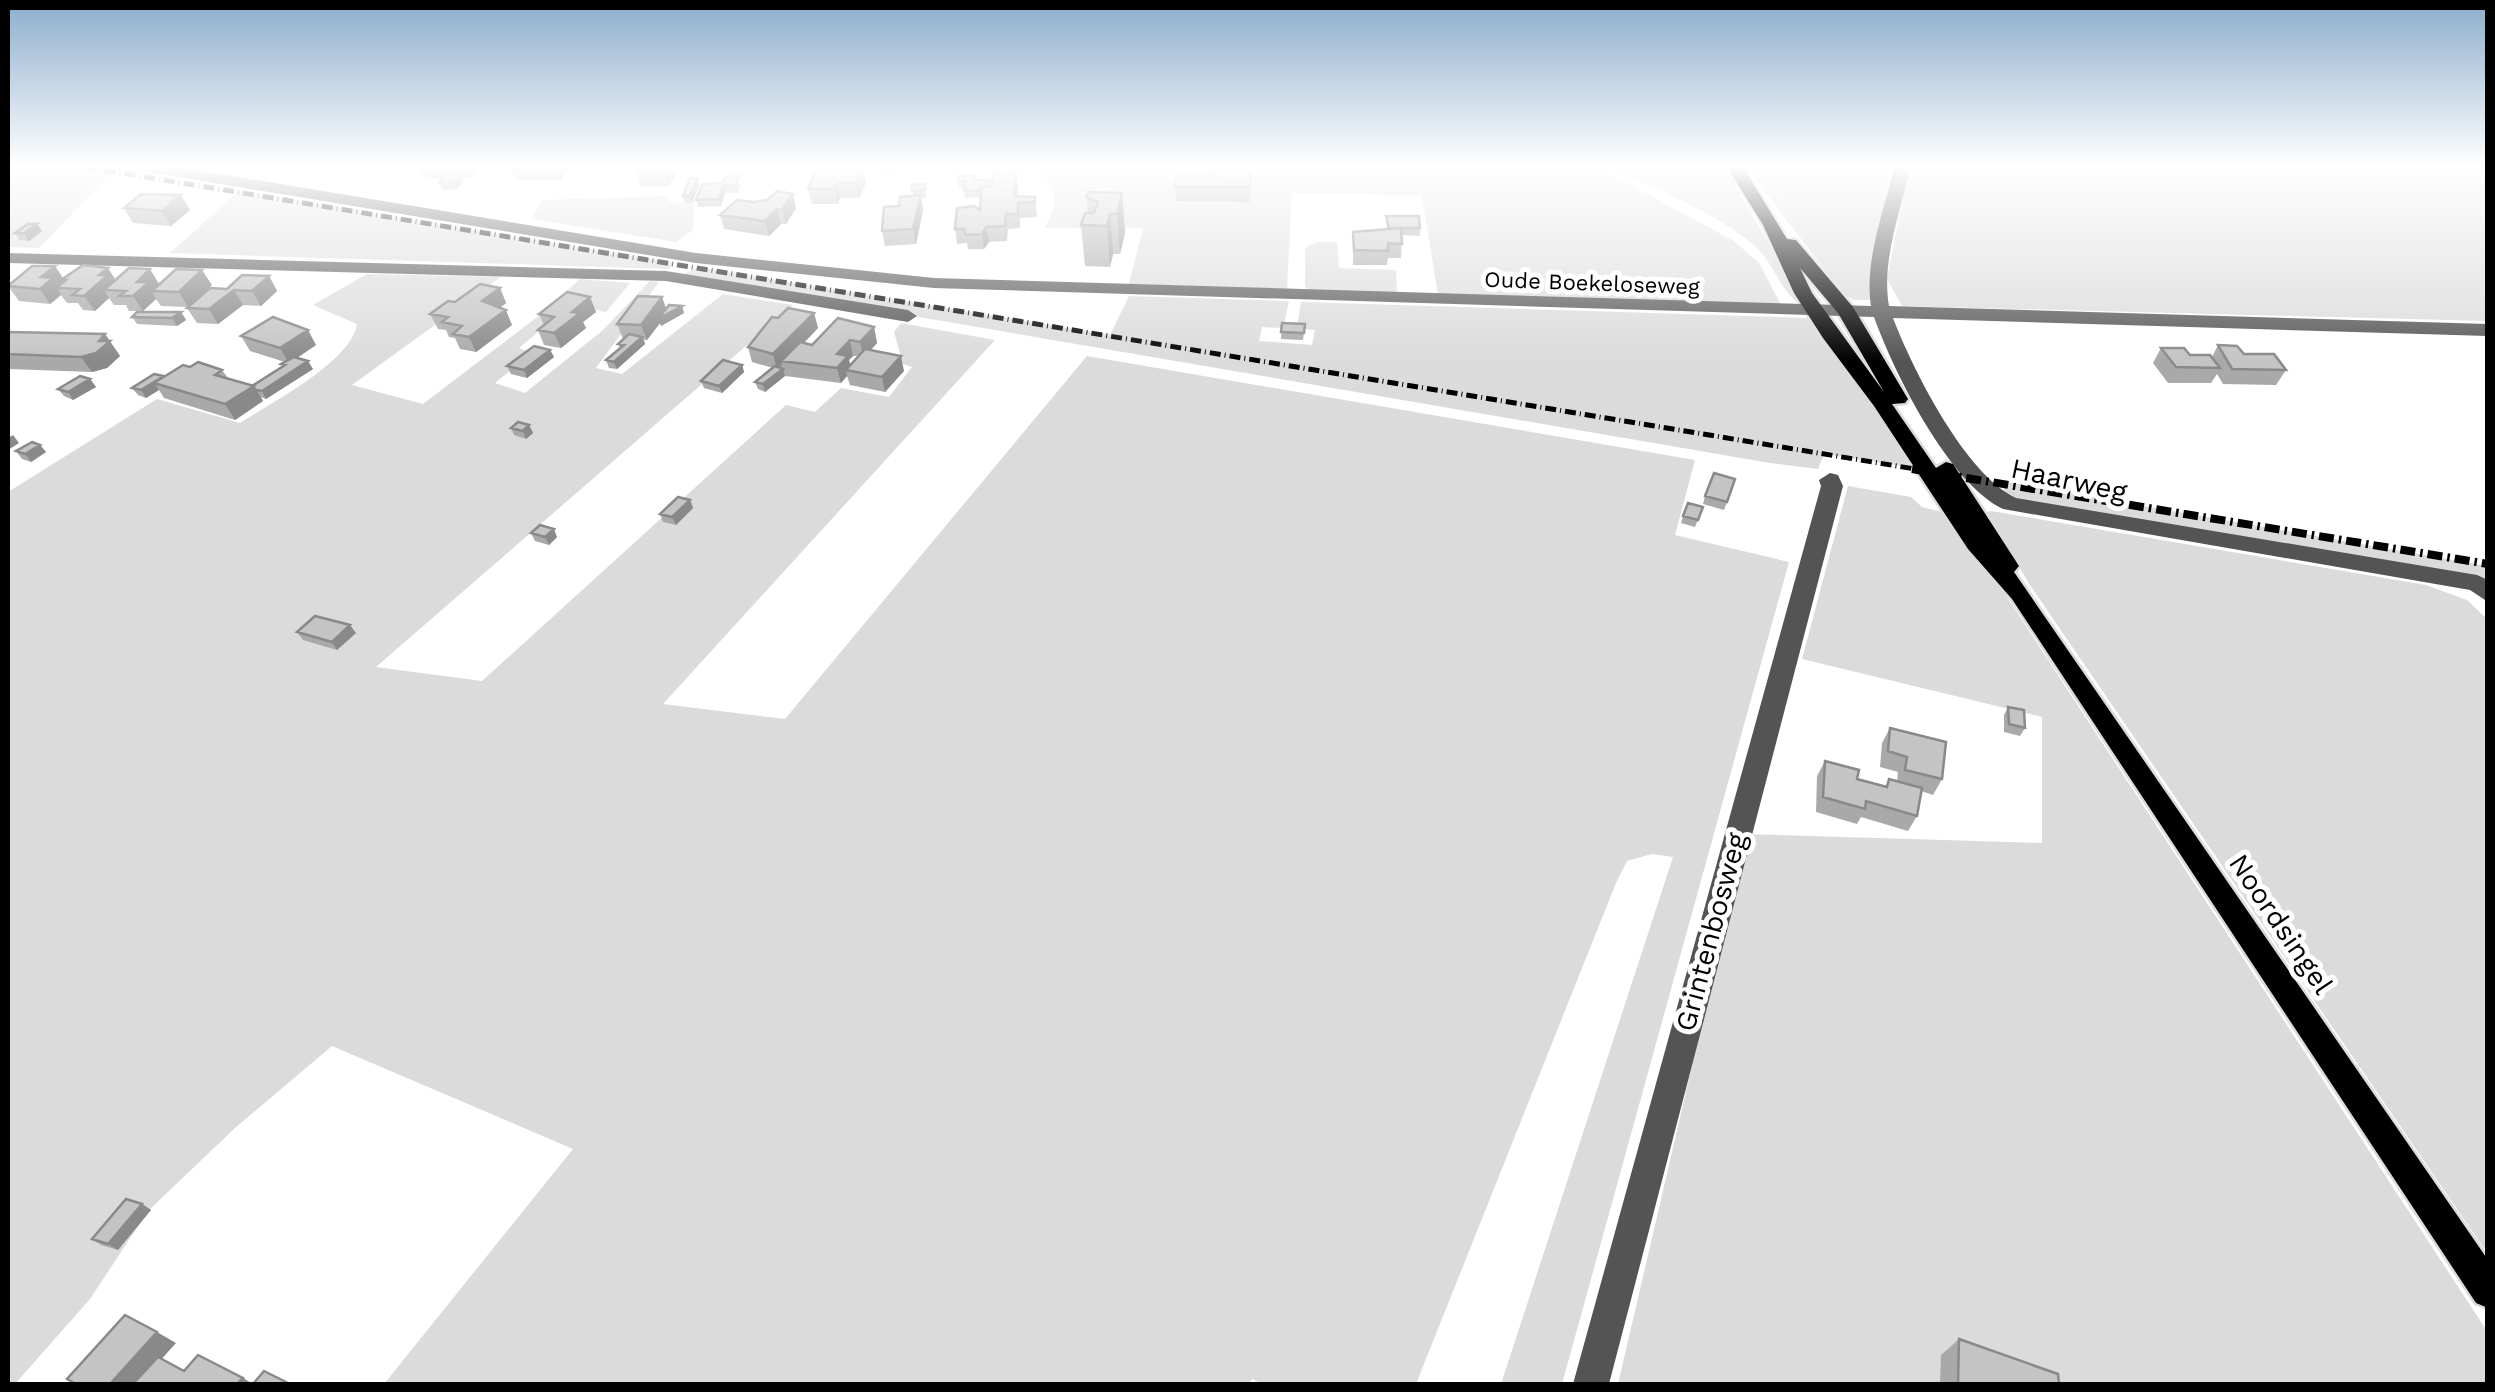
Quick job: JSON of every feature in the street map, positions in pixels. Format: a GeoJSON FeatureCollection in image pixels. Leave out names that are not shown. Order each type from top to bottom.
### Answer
{"type":"FeatureCollection","features":[{"type":"Feature","properties":{"kind":"main road","name":"Noordsingel"},"geometry":{"type":"LineString","coordinates":[[1776,232],[1816,311],[1976,544],[2020,593],[2488,1291]]}},
{"type":"Feature","properties":{"kind":"main road","name":"Noordsingel"},"geometry":{"type":"LineString","coordinates":[[1778,232],[1846,311],[1888,385],[2002,551],[2020,593]]}},
{"type":"Feature","properties":{"kind":"street","name":"Oude Boekeloseweg"},"geometry":{"type":"LineString","coordinates":[[549,232],[696,258],[934,283],[2488,330]]}},
{"type":"Feature","properties":{"kind":"street","name":"Haarweg"},"geometry":{"type":"LineString","coordinates":[[1889,232],[1877,289],[1901,362],[1978,480],[1998,499],[2477,583],[2488,594]]}},
{"type":"Feature","properties":{"kind":"street"},"geometry":{"type":"LineString","coordinates":[[8,258],[666,276],[908,316]]}},
{"type":"Feature","properties":{"kind":"street"},"geometry":{"type":"LineString","coordinates":[[666,276],[696,258]]}},
{"type":"Feature","properties":{"kind":"street"},"geometry":{"type":"LineString","coordinates":[[19,278],[42,259]]}},
{"type":"Feature","properties":{"kind":"street","name":"Grintenbosweg"},"geometry":{"type":"LineString","coordinates":[[1591,1384],[1832,486],[1830,480]]}},
{"type":"Feature","properties":{"kind":"shaded area"},"geometry":{"type":"Polygon","coordinates":[[[8,232],[54,232],[39,248],[8,247],[8,232]]]}},
{"type":"Feature","properties":{"kind":"shaded area"},"geometry":{"type":"Polygon","coordinates":[[[193,232],[487,232],[675,263],[669,269],[170,253],[193,232]]]}},
{"type":"Feature","properties":{"kind":"shaded area"},"geometry":{"type":"Polygon","coordinates":[[[613,232],[690,232],[676,242],[613,232]]]}},
{"type":"Feature","properties":{"kind":"shaded area"},"geometry":{"type":"Polygon","coordinates":[[[1142,232],[1290,232],[1287,289],[1129,284],[1142,232]]]}},
{"type":"Feature","properties":{"kind":"shaded area"},"geometry":{"type":"Polygon","coordinates":[[[1428,232],[1717,232],[1759,263],[1781,305],[1438,295],[1428,232]]]}},
{"type":"Feature","properties":{"kind":"shaded area"},"geometry":{"type":"Polygon","coordinates":[[[1737,232],[1762,232],[1806,307],[1791,296],[1762,254],[1737,232]]]}},
{"type":"Feature","properties":{"kind":"shaded area"},"geometry":{"type":"Polygon","coordinates":[[[1796,232],[1881,232],[1872,300],[1854,300],[1844,295],[1796,232]]]}},
{"type":"Feature","properties":{"kind":"shaded area"},"geometry":{"type":"Polygon","coordinates":[[[1896,232],[2487,232],[2487,321],[1902,306],[1887,279],[1896,232]]]}},
{"type":"Feature","properties":{"kind":"shaded area"},"geometry":{"type":"Polygon","coordinates":[[[1316,242],[1337,242],[1339,268],[1396,270],[1397,294],[1308,290],[1305,248],[1316,242]]]}},
{"type":"Feature","properties":{"kind":"shaded area"},"geometry":{"type":"Polygon","coordinates":[[[698,267],[1110,335],[1129,296],[1289,301],[1283,328],[1262,327],[1259,341],[1312,345],[1315,330],[1297,328],[1301,302],[1811,318],[1915,468],[1824,454],[1818,469],[1770,463],[680,276],[698,267]]]}},
{"type":"Feature","properties":{"kind":"shaded area"},"geometry":{"type":"Polygon","coordinates":[[[367,274],[501,277],[352,385],[423,404],[541,314],[580,279],[630,283],[606,312],[571,304],[519,348],[532,353],[495,383],[525,393],[603,330],[650,281],[659,282],[596,368],[622,374],[723,294],[793,305],[376,667],[482,681],[786,405],[815,412],[841,388],[889,397],[912,367],[903,364],[894,332],[901,323],[995,340],[663,704],[785,719],[1087,356],[1695,460],[1675,535],[1789,562],[1562,1384],[1501,1384],[1673,857],[1652,854],[1627,861],[1616,883],[1416,1384],[1263,1384],[1252,1379],[1249,1384],[384,1384],[573,1149],[332,1046],[235,1128],[148,1211],[90,1299],[15,1384],[8,1384],[8,492],[157,399],[240,423],[308,380],[341,353],[357,324],[313,305],[367,274]]]}},
{"type":"Feature","properties":{"kind":"shaded area"},"geometry":{"type":"Polygon","coordinates":[[[2001,481],[2487,566],[2487,589],[2008,501],[2001,481]]]}},
{"type":"Feature","properties":{"kind":"shaded area"},"geometry":{"type":"Polygon","coordinates":[[[1848,486],[1911,497],[1922,507],[1946,513],[1999,585],[2487,1331],[2487,1384],[1618,1384],[1746,834],[2042,843],[2042,717],[1802,659],[1848,486]]]}},
{"type":"Feature","properties":{"kind":"shaded area"},"geometry":{"type":"Polygon","coordinates":[[[1986,512],[2426,585],[2467,600],[2487,619],[2487,1253],[2030,585],[1986,512]]]}},
{"type":"Feature","properties":{"kind":"building"},"geometry":{"type":"Polygon","coordinates":[[[1353,232],[1401,232],[1402,244],[1388,243],[1388,251],[1354,250],[1353,232]]]}},
{"type":"Feature","properties":{"kind":"building"},"geometry":{"type":"Polygon","coordinates":[[[83,265],[108,268],[99,275],[108,275],[84,296],[72,295],[80,289],[56,288],[66,280],[61,280],[83,265]]]}},
{"type":"Feature","properties":{"kind":"building"},"geometry":{"type":"Polygon","coordinates":[[[32,266],[55,266],[41,277],[53,278],[40,289],[8,286],[32,266]]]}},
{"type":"Feature","properties":{"kind":"building"},"geometry":{"type":"Polygon","coordinates":[[[129,268],[150,269],[137,282],[149,282],[133,296],[119,296],[126,291],[104,290],[129,268]]]}},
{"type":"Feature","properties":{"kind":"building"},"geometry":{"type":"Polygon","coordinates":[[[176,269],[202,270],[179,292],[152,291],[176,269]]]}},
{"type":"Feature","properties":{"kind":"building"},"geometry":{"type":"Polygon","coordinates":[[[242,275],[269,276],[252,291],[234,290],[209,309],[187,308],[210,288],[227,289],[242,275]]]}},
{"type":"Feature","properties":{"kind":"building"},"geometry":{"type":"Polygon","coordinates":[[[480,284],[500,288],[482,301],[506,310],[469,337],[453,334],[462,326],[442,322],[448,317],[430,314],[448,301],[455,302],[480,284]]]}},
{"type":"Feature","properties":{"kind":"building"},"geometry":{"type":"Polygon","coordinates":[[[567,292],[590,297],[572,312],[580,313],[554,333],[538,330],[554,317],[539,314],[567,292]]]}},
{"type":"Feature","properties":{"kind":"building"},"geometry":{"type":"Polygon","coordinates":[[[638,296],[662,297],[641,325],[617,324],[638,296]]]}},
{"type":"Feature","properties":{"kind":"building"},"geometry":{"type":"Polygon","coordinates":[[[669,305],[682,306],[658,319],[669,305]]]}},
{"type":"Feature","properties":{"kind":"building"},"geometry":{"type":"Polygon","coordinates":[[[788,308],[814,313],[773,354],[748,347],[772,317],[778,318],[788,308]]]}},
{"type":"Feature","properties":{"kind":"building"},"geometry":{"type":"Polygon","coordinates":[[[137,312],[181,312],[172,318],[132,317],[137,312]]]}},
{"type":"Feature","properties":{"kind":"building"},"geometry":{"type":"Polygon","coordinates":[[[273,317],[308,330],[280,348],[241,336],[273,317]]]}},
{"type":"Feature","properties":{"kind":"building"},"geometry":{"type":"Polygon","coordinates":[[[838,318],[874,327],[860,342],[850,340],[837,354],[848,356],[837,368],[781,361],[800,342],[812,345],[838,318]]]}},
{"type":"Feature","properties":{"kind":"building"},"geometry":{"type":"Polygon","coordinates":[[[1282,323],[1305,324],[1304,333],[1281,332],[1282,323]]]}},
{"type":"Feature","properties":{"kind":"building"},"geometry":{"type":"Polygon","coordinates":[[[8,332],[105,334],[99,341],[110,341],[96,353],[81,357],[8,354],[8,332]]]}},
{"type":"Feature","properties":{"kind":"building"},"geometry":{"type":"Polygon","coordinates":[[[629,334],[642,337],[614,362],[606,360],[624,345],[618,344],[629,334]]]}},
{"type":"Feature","properties":{"kind":"building"},"geometry":{"type":"Polygon","coordinates":[[[2218,345],[2237,346],[2244,354],[2274,354],[2286,370],[2232,369],[2218,345]]]}},
{"type":"Feature","properties":{"kind":"building"},"geometry":{"type":"Polygon","coordinates":[[[534,346],[550,350],[524,370],[507,366],[534,346]]]}},
{"type":"Feature","properties":{"kind":"building"},"geometry":{"type":"Polygon","coordinates":[[[2161,348],[2184,348],[2190,355],[2210,355],[2220,368],[2176,367],[2161,348]]]}},
{"type":"Feature","properties":{"kind":"building"},"geometry":{"type":"Polygon","coordinates":[[[865,349],[901,356],[882,377],[846,370],[865,349]]]}},
{"type":"Feature","properties":{"kind":"building"},"geometry":{"type":"Polygon","coordinates":[[[294,357],[308,361],[262,391],[252,386],[285,365],[281,364],[294,357]]]}},
{"type":"Feature","properties":{"kind":"building"},"geometry":{"type":"Polygon","coordinates":[[[723,360],[742,365],[719,386],[701,381],[723,360]]]}},
{"type":"Feature","properties":{"kind":"building"},"geometry":{"type":"Polygon","coordinates":[[[198,362],[222,370],[215,375],[254,386],[225,404],[154,383],[183,365],[190,367],[198,362]]]}},
{"type":"Feature","properties":{"kind":"building"},"geometry":{"type":"Polygon","coordinates":[[[775,366],[783,369],[763,384],[755,382],[775,366]]]}},
{"type":"Feature","properties":{"kind":"building"},"geometry":{"type":"Polygon","coordinates":[[[154,374],[164,376],[141,390],[132,388],[154,374]]]}},
{"type":"Feature","properties":{"kind":"building"},"geometry":{"type":"Polygon","coordinates":[[[80,376],[90,379],[68,392],[58,389],[80,376]]]}},
{"type":"Feature","properties":{"kind":"building"},"geometry":{"type":"Polygon","coordinates":[[[518,422],[529,425],[523,431],[511,428],[518,422]]]}},
{"type":"Feature","properties":{"kind":"building"},"geometry":{"type":"Polygon","coordinates":[[[32,442],[40,445],[25,454],[16,451],[32,442]]]}},
{"type":"Feature","properties":{"kind":"building"},"geometry":{"type":"Polygon","coordinates":[[[1714,473],[1735,479],[1727,502],[1705,496],[1714,473]]]}},
{"type":"Feature","properties":{"kind":"building"},"geometry":{"type":"Polygon","coordinates":[[[678,497],[690,500],[672,517],[660,514],[678,497]]]}},
{"type":"Feature","properties":{"kind":"building"},"geometry":{"type":"Polygon","coordinates":[[[1688,503],[1703,507],[1698,520],[1683,516],[1688,503]]]}},
{"type":"Feature","properties":{"kind":"building"},"geometry":{"type":"Polygon","coordinates":[[[540,525],[554,529],[545,537],[531,533],[540,525]]]}},
{"type":"Feature","properties":{"kind":"building"},"geometry":{"type":"Polygon","coordinates":[[[315,616],[350,625],[332,642],[297,632],[315,616]]]}},
{"type":"Feature","properties":{"kind":"building"},"geometry":{"type":"Polygon","coordinates":[[[2008,707],[2024,710],[2025,728],[2009,724],[2008,707]]]}},
{"type":"Feature","properties":{"kind":"building"},"geometry":{"type":"Polygon","coordinates":[[[1890,728],[1946,742],[1942,779],[1905,770],[1907,757],[1888,751],[1890,728]]]}},
{"type":"Feature","properties":{"kind":"building"},"geometry":{"type":"Polygon","coordinates":[[[1825,761],[1859,770],[1857,779],[1887,787],[1889,779],[1922,788],[1917,816],[1866,801],[1865,809],[1823,797],[1825,761]]]}},
{"type":"Feature","properties":{"kind":"building"},"geometry":{"type":"Polygon","coordinates":[[[126,1199],[142,1204],[108,1244],[92,1239],[126,1199]]]}},
{"type":"Feature","properties":{"kind":"building"},"geometry":{"type":"Polygon","coordinates":[[[125,1315],[157,1332],[110,1384],[76,1384],[67,1379],[125,1315]]]}},
{"type":"Feature","properties":{"kind":"building"},"geometry":{"type":"Polygon","coordinates":[[[1959,1339],[2058,1374],[2059,1384],[1958,1384],[1959,1339]]]}},
{"type":"Feature","properties":{"kind":"building"},"geometry":{"type":"Polygon","coordinates":[[[198,1355],[243,1378],[237,1384],[133,1384],[158,1357],[184,1371],[198,1355]]]}},
{"type":"Feature","properties":{"kind":"building"},"geometry":{"type":"Polygon","coordinates":[[[264,1371],[290,1384],[253,1384],[264,1371]]]}},
{"type":"Feature","properties":{"kind":"railway"},"geometry":{"type":"LineString","coordinates":[[479,232],[1927,471]]}},
{"type":"Feature","properties":{"kind":"railway"},"geometry":{"type":"LineString","coordinates":[[1912,469],[2488,564]]}}]}
